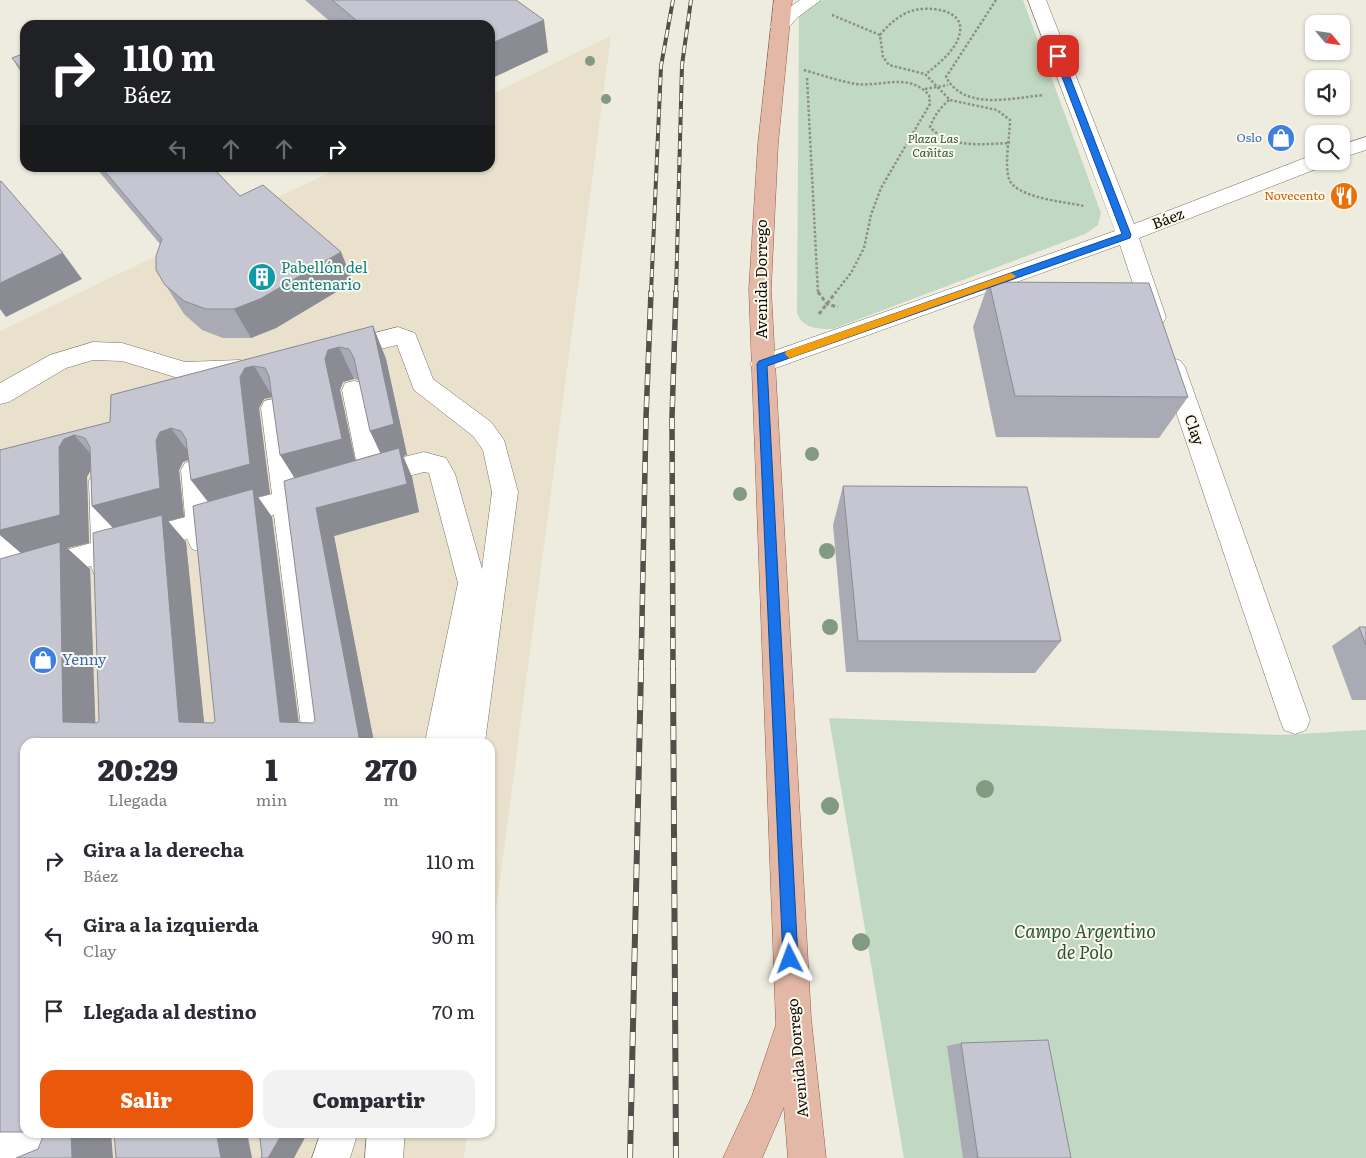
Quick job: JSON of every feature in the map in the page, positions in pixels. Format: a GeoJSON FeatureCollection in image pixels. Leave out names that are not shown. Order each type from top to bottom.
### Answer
{"type":"FeatureCollection","features":[{"type":"Feature","properties":{"kind":"main road","name":"Avenida Dorrego"},"geometry":{"type":"LineString","coordinates":[[783,0],[775,61],[762,210],[760,289],[793,1018],[807,1158]]}},
{"type":"Feature","properties":{"kind":"main road"},"geometry":{"type":"LineString","coordinates":[[742,1158],[766,1111],[782,1064],[793,1018]]}},
{"type":"Feature","properties":{"kind":"street","name":"Clay"},"geometry":{"type":"LineString","coordinates":[[1037,0],[1123,225],[1295,720]]}},
{"type":"Feature","properties":{"kind":"street"},"geometry":{"type":"LineString","coordinates":[[779,27],[809,2]]}},
{"type":"Feature","properties":{"kind":"street"},"geometry":{"type":"LineString","coordinates":[[1352,148],[1366,163]]}},
{"type":"Feature","properties":{"kind":"street","name":"Báez"},"geometry":{"type":"LineString","coordinates":[[762,364],[1123,225],[1305,165]]}},
{"type":"Feature","properties":{"kind":"street"},"geometry":{"type":"LineString","coordinates":[[323,354],[398,336],[407,339],[423,384],[482,429],[495,447],[505,492],[503,516],[471,738]]}},
{"type":"Feature","properties":{"kind":"street"},"geometry":{"type":"LineString","coordinates":[[0,395],[58,361],[93,351],[122,352],[185,371],[224,371],[267,366]]}},
{"type":"Feature","properties":{"kind":"street"},"geometry":{"type":"LineString","coordinates":[[354,390],[379,474]]}},
{"type":"Feature","properties":{"kind":"street"},"geometry":{"type":"LineString","coordinates":[[273,408],[317,738]]}},
{"type":"Feature","properties":{"kind":"street"},"geometry":{"type":"LineString","coordinates":[[6,578],[200,526],[424,462],[438,465],[472,583],[441,738]]}},
{"type":"Feature","properties":{"kind":"street"},"geometry":{"type":"LineString","coordinates":[[194,470],[204,566]]}},
{"type":"Feature","properties":{"kind":"street"},"geometry":{"type":"LineString","coordinates":[[102,477],[106,590]]}},
{"type":"Feature","properties":{"kind":"street"},"geometry":{"type":"LineString","coordinates":[[11,626],[6,578],[12,511]]}},
{"type":"Feature","properties":{"kind":"street"},"geometry":{"type":"LineString","coordinates":[[15,1062],[10,1156],[52,1138]]}},
{"type":"Feature","properties":{"kind":"street"},"geometry":{"type":"LineString","coordinates":[[331,1158],[338,1138]]}},
{"type":"Feature","properties":{"kind":"street"},"geometry":{"type":"LineString","coordinates":[[384,1158],[386,1138]]}},
{"type":"Feature","properties":{"kind":"path"},"geometry":{"type":"LineString","coordinates":[[996,0],[946,77],[948,85],[959,93],[986,100],[1072,94]]}},
{"type":"Feature","properties":{"kind":"path"},"geometry":{"type":"LineString","coordinates":[[809,2],[812,12],[825,12],[880,34]]}},
{"type":"Feature","properties":{"kind":"path"},"geometry":{"type":"LineString","coordinates":[[926,74],[942,60],[956,43],[961,32],[960,24],[956,18],[939,10],[910,12],[888,25],[880,34],[880,55],[883,61],[900,69],[926,74],[949,100],[1002,111],[1010,120],[1009,178],[1024,193],[1085,207],[1123,225]]}},
{"type":"Feature","properties":{"kind":"path"},"geometry":{"type":"LineString","coordinates":[[775,61],[858,84],[906,81],[925,89],[930,95],[930,104],[881,188],[871,215],[864,248],[851,273],[815,318]]}},
{"type":"Feature","properties":{"kind":"path"},"geometry":{"type":"LineString","coordinates":[[806,61],[818,294],[827,304],[844,308]]}},
{"type":"Feature","properties":{"kind":"path"},"geometry":{"type":"LineString","coordinates":[[925,89],[948,85]]}},
{"type":"Feature","properties":{"kind":"path"},"geometry":{"type":"LineString","coordinates":[[949,100],[938,110],[932,119],[930,127],[934,134],[952,142],[1010,143]]}},
{"type":"Feature","properties":{"kind":"path"},"geometry":{"type":"LineString","coordinates":[[1085,207],[1085,214]]}},
{"type":"Feature","properties":{"kind":"shaded area"},"geometry":{"type":"Polygon","coordinates":[[[611,36],[495,918],[495,738],[20,738],[20,1138],[466,1138],[464,1158],[0,1158],[0,331],[331,172],[495,172],[495,93],[611,36]]]}},
{"type":"Feature","properties":{"kind":"green space","name":"Plaza Las Cañitas"},"geometry":{"type":"Polygon","coordinates":[[[824,0],[1023,0],[1101,213],[1098,225],[1085,234],[833,329],[812,327],[803,322],[797,313],[799,16],[816,2],[824,0]]]}},
{"type":"Feature","properties":{"kind":"green space","name":"Campo Argentino de Polo"},"geometry":{"type":"Polygon","coordinates":[[[829,718],[1281,735],[1366,730],[1366,1158],[904,1158],[829,718]]]}},
{"type":"Feature","properties":{"kind":"building"},"geometry":{"type":"Polygon","coordinates":[[[332,0],[516,0],[544,20],[495,42],[495,20],[356,20],[332,0]]]}},
{"type":"Feature","properties":{"kind":"building"},"geometry":{"type":"Polygon","coordinates":[[[20,55],[20,68],[12,58],[20,55]]]}},
{"type":"Feature","properties":{"kind":"building"},"geometry":{"type":"Polygon","coordinates":[[[105,172],[217,172],[240,196],[263,185],[341,252],[260,299],[234,309],[206,309],[184,301],[165,285],[156,270],[156,256],[162,239],[105,172]]]}},
{"type":"Feature","properties":{"kind":"building"},"geometry":{"type":"Polygon","coordinates":[[[0,182],[63,253],[0,283],[0,182]]]}},
{"type":"Feature","properties":{"kind":"building"},"geometry":{"type":"Polygon","coordinates":[[[989,282],[1149,283],[1188,397],[1015,396],[989,282]]]}},
{"type":"Feature","properties":{"kind":"building"},"geometry":{"type":"Polygon","coordinates":[[[373,326],[394,424],[370,431],[354,358],[349,349],[339,347],[328,350],[325,359],[342,439],[280,455],[269,376],[265,368],[254,366],[245,368],[240,377],[250,464],[191,480],[186,439],[181,431],[171,428],[160,432],[156,440],[160,488],[92,506],[90,447],[85,438],[74,435],[64,439],[59,447],[60,515],[0,530],[0,450],[110,422],[111,395],[373,326]]]}},
{"type":"Feature","properties":{"kind":"building"},"geometry":{"type":"Polygon","coordinates":[[[399,448],[407,484],[316,508],[359,738],[20,738],[20,1132],[0,1132],[0,559],[60,542],[63,722],[97,723],[99,721],[93,533],[162,515],[179,722],[213,723],[215,721],[193,506],[253,489],[280,722],[313,723],[315,721],[284,481],[399,448]]]}},
{"type":"Feature","properties":{"kind":"building"},"geometry":{"type":"Polygon","coordinates":[[[843,486],[1027,487],[1061,641],[858,641],[843,486]]]}},
{"type":"Feature","properties":{"kind":"building"},"geometry":{"type":"Polygon","coordinates":[[[1359,627],[1366,627],[1366,645],[1359,627]]]}},
{"type":"Feature","properties":{"kind":"building"},"geometry":{"type":"Polygon","coordinates":[[[1048,1040],[1071,1158],[978,1158],[961,1043],[1048,1040]]]}},
{"type":"Feature","properties":{"kind":"building"},"geometry":{"type":"Polygon","coordinates":[[[42,1138],[71,1138],[72,1158],[16,1158],[38,1149],[42,1138]]]}},
{"type":"Feature","properties":{"kind":"building"},"geometry":{"type":"Polygon","coordinates":[[[114,1138],[217,1138],[221,1158],[116,1158],[114,1138]]]}},
{"type":"Feature","properties":{"kind":"building"},"geometry":{"type":"Polygon","coordinates":[[[260,1138],[280,1138],[268,1158],[261,1158],[260,1138]]]}},
{"type":"Feature","properties":{"kind":"railway"},"geometry":{"type":"LineString","coordinates":[[651,293],[661,66],[673,0]]}},
{"type":"Feature","properties":{"kind":"railway"},"geometry":{"type":"LineString","coordinates":[[676,293],[682,65],[691,0]]}},
{"type":"Feature","properties":{"kind":"railway"},"geometry":{"type":"LineString","coordinates":[[641,671],[646,417],[651,292]]}},
{"type":"Feature","properties":{"kind":"railway"},"geometry":{"type":"LineString","coordinates":[[673,671],[672,417],[676,292]]}},
{"type":"Feature","properties":{"kind":"railway"},"geometry":{"type":"LineString","coordinates":[[630,1158],[641,670]]}},
{"type":"Feature","properties":{"kind":"railway"},"geometry":{"type":"LineString","coordinates":[[673,670],[676,1158]]}},
{"type":"Feature","properties":{"kind":"slow traffic"},"geometry":{"type":"LineString","coordinates":[[789,354],[1011,276]]}},
{"type":"Feature","properties":{"kind":"place","name":"Oslo"},"geometry":{"type":"Point","coordinates":[1281,138]}},
{"type":"Feature","properties":{"kind":"place","name":"Novecento"},"geometry":{"type":"Point","coordinates":[1344,196]}},
{"type":"Feature","properties":{"kind":"place","name":"Pabellón del Centenario"},"geometry":{"type":"Point","coordinates":[262,277]}},
{"type":"Feature","properties":{"kind":"place","name":"Yenny"},"geometry":{"type":"Point","coordinates":[43,660]}},
{"type":"Feature","properties":{"kind":"route"},"geometry":{"type":"LineString","coordinates":[[790,959],[762,364],[1127,235],[1058,56]]}}]}
